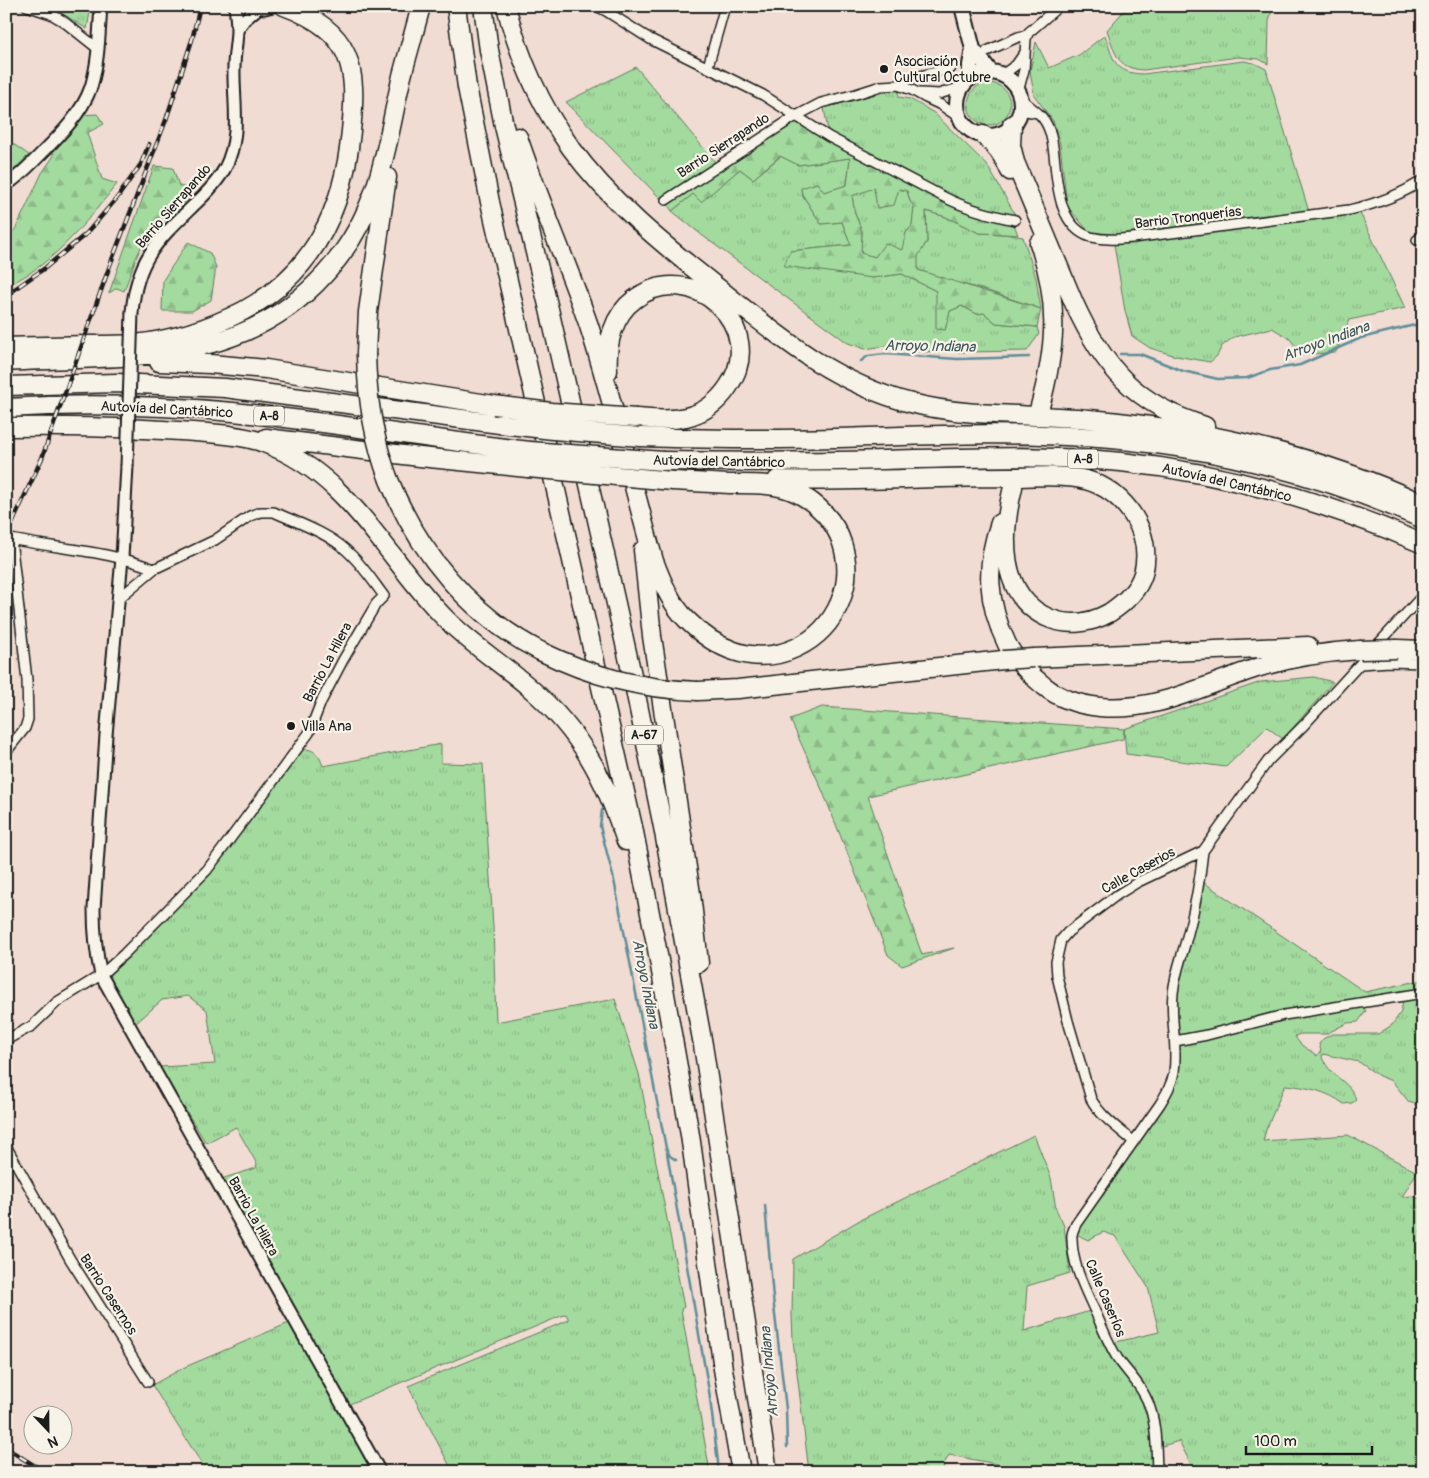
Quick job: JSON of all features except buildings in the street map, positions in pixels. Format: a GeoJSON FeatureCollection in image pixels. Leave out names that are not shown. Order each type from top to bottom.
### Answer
{"type":"FeatureCollection","features":[{"type":"Feature","properties":{"kind":"highway"},"geometry":{"type":"LineString","coordinates":[[6,347],[135,344],[162,340],[186,333],[221,321],[255,304],[282,283],[308,256],[333,213],[342,186],[350,144],[354,85],[349,61],[334,35],[318,22],[284,6]]}},
{"type":"Feature","properties":{"kind":"highway"},"geometry":{"type":"LineString","coordinates":[[84,359],[152,355],[190,349],[220,341],[263,323],[293,303],[317,283],[342,254],[359,226],[376,187],[421,6]]}},
{"type":"Feature","properties":{"kind":"highway","name":"A-67"},"geometry":{"type":"LineString","coordinates":[[456,6],[467,87],[490,202],[633,827],[690,1136],[723,1368],[741,1472]]}},
{"type":"Feature","properties":{"kind":"highway"},"geometry":{"type":"LineString","coordinates":[[6,427],[69,426],[219,434],[388,453],[529,459],[591,473],[673,479],[757,485],[778,487],[798,493],[824,512],[836,528],[846,559],[844,590],[838,608],[828,623],[812,639],[796,648],[779,654],[758,656],[734,652],[716,643],[696,628],[680,613],[666,590],[654,561],[637,500],[612,406],[600,362],[588,324],[515,129],[484,6]]}},
{"type":"Feature","properties":{"kind":"highway","name":"A-67"},"geometry":{"type":"LineString","coordinates":[[484,6],[489,50],[504,126],[549,309],[604,550],[663,827],[702,1045],[742,1290],[768,1472]]}},
{"type":"Feature","properties":{"kind":"highway"},"geometry":{"type":"LineString","coordinates":[[506,6],[523,62],[541,100],[570,146],[597,179],[636,218],[693,268],[782,338],[840,376],[880,393],[939,409],[991,414],[1079,418],[1166,428],[1238,442],[1343,470]]}},
{"type":"Feature","properties":{"kind":"highway"},"geometry":{"type":"LineString","coordinates":[[415,27],[385,188],[369,305],[366,354],[367,390],[372,426],[389,480],[410,525],[432,558],[467,598],[512,635],[576,668],[611,680],[655,688],[698,691],[738,689],[1034,658],[1363,653]]}},
{"type":"Feature","properties":{"kind":"highway"},"geometry":{"type":"LineString","coordinates":[[1015,112],[1011,145],[1015,162],[1074,303],[1098,348],[1122,379],[1140,395],[1173,414],[1199,424],[1313,457],[1376,482],[1423,504]]}},
{"type":"Feature","properties":{"kind":"highway"},"geometry":{"type":"LineString","coordinates":[[1007,165],[1006,151],[1015,112]]}},
{"type":"Feature","properties":{"kind":"highway"},"geometry":{"type":"LineString","coordinates":[[983,135],[998,150],[1007,165],[1042,251],[1047,269],[1054,322],[1052,354],[1039,410]]}},
{"type":"Feature","properties":{"kind":"highway"},"geometry":{"type":"LineString","coordinates":[[6,362],[41,359],[84,359],[210,364],[266,369],[494,405],[551,412],[660,420],[686,417],[701,412],[714,404],[724,394],[733,380],[741,356],[738,335],[723,309],[706,295],[687,287],[676,286],[654,288],[632,301],[624,310],[609,341],[612,406]]}},
{"type":"Feature","properties":{"kind":"highway","name":"Autovía del Cantábrico"},"geometry":{"type":"LineString","coordinates":[[6,386],[117,383],[231,389],[500,424],[641,437],[802,439],[1013,434],[1084,436],[1196,450],[1270,466],[1357,493],[1423,519]]}},
{"type":"Feature","properties":{"kind":"highway","name":"Autovía del Cantábrico"},"geometry":{"type":"LineString","coordinates":[[6,408],[96,404],[224,411],[472,444],[529,459],[776,462],[993,457],[1083,459],[1121,462],[1198,473],[1262,488],[1355,516],[1423,544]]}},
{"type":"Feature","properties":{"kind":"highway"},"geometry":{"type":"LineString","coordinates":[[219,434],[249,439],[277,448],[314,470],[332,484],[365,519],[441,614],[550,706],[582,745],[607,789],[629,849],[639,887],[690,1136]]}},
{"type":"Feature","properties":{"kind":"highway"},"geometry":{"type":"LineString","coordinates":[[673,479],[795,481],[1073,477],[1104,487],[1114,493],[1133,515],[1141,532],[1145,561],[1142,575],[1136,588],[1114,609],[1089,621],[1066,623],[1044,616],[1033,608],[1024,599],[1012,577],[1006,547],[1006,514],[1013,487]]}},
{"type":"Feature","properties":{"kind":"highway"},"geometry":{"type":"LineString","coordinates":[[637,500],[637,520],[644,561],[652,636],[691,894],[702,993],[742,1290]]}},
{"type":"Feature","properties":{"kind":"highway"},"geometry":{"type":"LineString","coordinates":[[1006,514],[1000,523],[992,552],[990,568],[992,604],[1010,649],[1028,672],[1049,690],[1071,701],[1095,707],[1133,708],[1174,698],[1243,672],[1279,661],[1320,654],[1363,653],[1423,645]]}},
{"type":"Feature","properties":{"kind":"highway"},"geometry":{"type":"LineString","coordinates":[[1400,647],[1423,650]]}},
{"type":"Feature","properties":{"kind":"main road"},"geometry":{"type":"LineString","coordinates":[[962,6],[980,50],[996,74]]}},
{"type":"Feature","properties":{"kind":"main road"},"geometry":{"type":"LineString","coordinates":[[966,83],[980,74],[996,74],[1012,82],[1015,112],[991,136],[983,135],[967,128],[958,112],[958,99],[966,83],[970,65],[980,50]]}},
{"type":"Feature","properties":{"kind":"street"},"geometry":{"type":"LineString","coordinates":[[27,6],[51,14],[63,21],[97,48]]}},
{"type":"Feature","properties":{"kind":"street"},"geometry":{"type":"LineString","coordinates":[[6,185],[20,174],[66,127],[88,95],[97,48],[101,6]]}},
{"type":"Feature","properties":{"kind":"street","name":"Barrio Sierrapando"},"geometry":{"type":"LineString","coordinates":[[126,466],[132,312],[137,282],[141,269],[149,255],[165,234],[214,185],[228,162],[233,146],[237,113],[234,66],[237,30],[235,6]]}},
{"type":"Feature","properties":{"kind":"street"},"geometry":{"type":"LineString","coordinates":[[237,30],[255,7],[273,6]]}},
{"type":"Feature","properties":{"kind":"street","name":"Barrio Sierrapando"},"geometry":{"type":"LineString","coordinates":[[596,6],[608,8],[650,38],[763,95],[796,116]]}},
{"type":"Feature","properties":{"kind":"street"},"geometry":{"type":"LineString","coordinates":[[706,67],[709,63],[726,6]]}},
{"type":"Feature","properties":{"kind":"street"},"geometry":{"type":"LineString","coordinates":[[1038,113],[1015,112],[1024,70],[1027,35],[1032,28],[1059,6]]}},
{"type":"Feature","properties":{"kind":"street"},"geometry":{"type":"LineString","coordinates":[[980,50],[1027,35]]}},
{"type":"Feature","properties":{"kind":"street"},"geometry":{"type":"LineString","coordinates":[[996,74],[1016,65],[1025,52]]}},
{"type":"Feature","properties":{"kind":"street","name":"Barrio Sierrapando"},"geometry":{"type":"LineString","coordinates":[[901,86],[904,81],[909,79],[951,68]]}},
{"type":"Feature","properties":{"kind":"street"},"geometry":{"type":"LineString","coordinates":[[917,92],[939,94],[966,83]]}},
{"type":"Feature","properties":{"kind":"street","name":"Barrio Sierrapando"},"geometry":{"type":"LineString","coordinates":[[666,200],[796,116],[821,103],[882,86],[898,84],[917,92]]}},
{"type":"Feature","properties":{"kind":"street"},"geometry":{"type":"LineString","coordinates":[[917,92],[960,118]]}},
{"type":"Feature","properties":{"kind":"street","name":"Barrio Tronquerías"},"geometry":{"type":"LineString","coordinates":[[1015,112],[1038,113],[1046,123],[1051,136],[1063,210],[1079,230],[1093,237],[1112,239],[1148,236],[1349,210],[1394,197],[1423,180]]}},
{"type":"Feature","properties":{"kind":"street"},"geometry":{"type":"LineString","coordinates":[[796,116],[829,137],[960,205],[988,215],[1014,220]]}},
{"type":"Feature","properties":{"kind":"street","name":"Barrio La Hilera"},"geometry":{"type":"LineString","coordinates":[[126,466],[122,558],[106,725],[94,908],[94,937],[101,975],[380,1472]]}},
{"type":"Feature","properties":{"kind":"street","name":"Barrio La Hilera"},"geometry":{"type":"LineString","coordinates":[[6,1040],[32,1026],[57,1002],[101,975],[207,870],[309,733],[321,702],[343,660],[376,604],[384,596],[358,562],[336,542],[306,526],[268,511],[250,516],[215,540],[154,569],[117,600]]}},
{"type":"Feature","properties":{"kind":"street"},"geometry":{"type":"LineString","coordinates":[[6,752],[25,728],[28,718],[27,680],[9,538],[122,558],[154,569]]}},
{"type":"Feature","properties":{"kind":"street"},"geometry":{"type":"LineString","coordinates":[[1133,1141],[1160,1104],[1174,1074],[1173,992],[1196,904],[1203,851],[1268,761],[1363,653],[1423,596]]}},
{"type":"Feature","properties":{"kind":"street"},"geometry":{"type":"LineString","coordinates":[[1363,653],[1390,662],[1423,663]]}},
{"type":"Feature","properties":{"kind":"street","name":"Calle Caserios"},"geometry":{"type":"LineString","coordinates":[[1133,1141],[1103,1116],[1091,1099],[1057,976],[1056,962],[1060,944],[1068,932],[1117,895],[1138,882],[1203,851]]}},
{"type":"Feature","properties":{"kind":"street"},"geometry":{"type":"LineString","coordinates":[[1174,1041],[1284,1016],[1423,993]]}},
{"type":"Feature","properties":{"kind":"street","name":"Calle Caseríos"},"geometry":{"type":"LineString","coordinates":[[1133,1141],[1076,1224],[1071,1237],[1074,1260],[1081,1280],[1109,1342],[1119,1360],[1131,1373],[1148,1402],[1153,1420],[1157,1472]]}},
{"type":"Feature","properties":{"kind":"street","name":"Barrio Casernos"},"geometry":{"type":"LineString","coordinates":[[6,1146],[70,1259],[148,1382]]}},
{"type":"Feature","properties":{"kind":"green space"},"geometry":{"type":"Polygon","coordinates":[[[50,6],[91,6],[87,29],[50,6]]]}},
{"type":"Feature","properties":{"kind":"green space"},"geometry":{"type":"Polygon","coordinates":[[[1128,6],[1273,6],[1269,21],[1268,64],[1259,59],[1238,57],[1144,70],[1135,69],[1122,63],[1118,58],[1107,30],[1128,6]]]}},
{"type":"Feature","properties":{"kind":"green space"},"geometry":{"type":"Polygon","coordinates":[[[1105,35],[1116,63],[1120,68],[1133,73],[1143,74],[1244,61],[1254,63],[1266,69],[1309,212],[1116,236],[1090,233],[1067,206],[1060,144],[1053,121],[1034,95],[1030,71],[1036,42],[1049,68],[1079,55],[1105,35]]]}},
{"type":"Feature","properties":{"kind":"green space"},"geometry":{"type":"Polygon","coordinates":[[[636,67],[715,162],[660,198],[566,102],[636,67]]]}},
{"type":"Feature","properties":{"kind":"green space"},"geometry":{"type":"Polygon","coordinates":[[[993,83],[1001,86],[1007,92],[1010,104],[1007,116],[1001,122],[985,125],[977,122],[971,116],[968,100],[971,92],[977,86],[993,83]]]}},
{"type":"Feature","properties":{"kind":"green space"},"geometry":{"type":"Polygon","coordinates":[[[898,90],[899,97],[910,99],[934,113],[987,165],[1016,216],[964,203],[828,131],[824,108],[898,90]]]}},
{"type":"Feature","properties":{"kind":"green space"},"geometry":{"type":"Polygon","coordinates":[[[97,114],[104,124],[87,133],[102,179],[117,184],[77,232],[55,254],[30,273],[6,287],[6,239],[16,228],[42,173],[55,154],[47,153],[81,115],[97,114]]]}},
{"type":"Feature","properties":{"kind":"green space"},"geometry":{"type":"Polygon","coordinates":[[[795,122],[843,148],[981,216],[1014,224],[1018,235],[979,233],[946,217],[926,211],[927,242],[918,256],[918,270],[1041,309],[1037,327],[996,323],[984,313],[977,314],[962,306],[950,311],[945,330],[936,329],[936,291],[902,274],[872,278],[784,266],[790,251],[851,245],[842,222],[821,224],[802,194],[801,188],[817,183],[824,192],[847,185],[850,158],[798,165],[780,156],[753,179],[740,169],[701,202],[693,194],[672,211],[668,205],[795,122]],[[874,188],[852,196],[855,214],[862,231],[861,253],[875,257],[885,243],[902,250],[906,233],[912,226],[914,207],[907,191],[899,189],[894,205],[877,208],[874,188]]]}},
{"type":"Feature","properties":{"kind":"green space"},"geometry":{"type":"Polygon","coordinates":[[[6,139],[29,155],[6,177],[6,139]]]}},
{"type":"Feature","properties":{"kind":"green space"},"geometry":{"type":"Polygon","coordinates":[[[781,156],[798,165],[850,158],[847,185],[824,193],[817,183],[801,189],[802,194],[821,224],[842,222],[851,245],[790,251],[872,278],[902,274],[936,291],[945,330],[950,311],[962,306],[977,314],[984,313],[996,323],[1037,327],[1039,334],[1027,351],[925,352],[885,346],[865,349],[848,343],[672,211],[693,194],[701,201],[740,169],[753,179],[781,156]]]}},
{"type":"Feature","properties":{"kind":"green space"},"geometry":{"type":"Polygon","coordinates":[[[154,166],[173,168],[179,186],[192,189],[189,198],[145,239],[124,291],[117,288],[109,293],[154,166]]]}},
{"type":"Feature","properties":{"kind":"green space"},"geometry":{"type":"Polygon","coordinates":[[[874,187],[878,207],[899,189],[907,191],[910,201],[914,206],[912,226],[906,233],[902,250],[875,258],[861,253],[862,231],[855,214],[852,196],[874,187]]]}},
{"type":"Feature","properties":{"kind":"green space"},"geometry":{"type":"Polygon","coordinates":[[[926,211],[946,217],[979,233],[1023,237],[1036,278],[1041,309],[918,270],[917,256],[927,242],[926,211]]]}},
{"type":"Feature","properties":{"kind":"green space"},"geometry":{"type":"Polygon","coordinates":[[[1360,213],[1405,308],[1349,320],[1336,352],[1302,355],[1289,338],[1272,328],[1234,337],[1222,346],[1217,356],[1210,362],[1176,356],[1150,348],[1132,336],[1125,311],[1114,244],[1360,213]]]}},
{"type":"Feature","properties":{"kind":"green space"},"geometry":{"type":"Polygon","coordinates":[[[188,242],[210,253],[216,267],[211,300],[192,311],[162,311],[163,280],[188,242]]]}},
{"type":"Feature","properties":{"kind":"green space"},"geometry":{"type":"Polygon","coordinates":[[[1314,677],[1333,682],[1283,739],[1267,727],[1226,767],[1126,754],[1124,729],[1261,682],[1314,677]]]}},
{"type":"Feature","properties":{"kind":"green space"},"geometry":{"type":"Polygon","coordinates":[[[822,707],[1124,729],[1123,739],[868,796],[922,955],[954,948],[902,966],[888,955],[823,792],[790,719],[822,707]]]}},
{"type":"Feature","properties":{"kind":"green space"},"geometry":{"type":"Polygon","coordinates":[[[441,744],[441,763],[483,764],[493,927],[496,1022],[615,999],[639,1074],[684,1307],[681,1309],[709,1466],[708,1472],[453,1472],[408,1386],[569,1320],[566,1314],[347,1405],[221,1179],[256,1168],[257,1164],[236,1127],[206,1143],[159,1067],[215,1064],[207,1010],[188,996],[162,1000],[134,1025],[106,977],[205,874],[300,749],[315,753],[320,758],[323,766],[441,744]]]}},
{"type":"Feature","properties":{"kind":"green space"},"geometry":{"type":"Polygon","coordinates":[[[1203,882],[1365,992],[1423,980],[1423,988],[1183,1037],[1177,1035],[1174,998],[1180,969],[1197,916],[1203,882]]]}},
{"type":"Feature","properties":{"kind":"green space"},"geometry":{"type":"Polygon","coordinates":[[[1423,996],[1423,1107],[1409,1102],[1392,1081],[1379,1076],[1359,1062],[1323,1054],[1322,1058],[1328,1067],[1349,1088],[1356,1100],[1352,1103],[1344,1104],[1316,1090],[1285,1085],[1263,1141],[1348,1135],[1417,1172],[1402,1197],[1412,1196],[1423,1200],[1423,1472],[1195,1472],[1179,1441],[1159,1447],[1157,1418],[1151,1397],[1140,1378],[1112,1343],[1159,1332],[1148,1287],[1115,1236],[1103,1232],[1088,1240],[1074,1233],[1163,1105],[1177,1044],[1284,1019],[1363,1007],[1366,1011],[1358,1022],[1347,1023],[1326,1034],[1300,1034],[1295,1036],[1302,1045],[1317,1056],[1321,1051],[1319,1044],[1323,1039],[1332,1034],[1378,1034],[1392,1025],[1401,1012],[1403,1000],[1423,996]]]}},
{"type":"Feature","properties":{"kind":"green space"},"geometry":{"type":"Polygon","coordinates":[[[1034,1135],[1051,1178],[1056,1209],[1064,1226],[1070,1273],[1027,1286],[1024,1331],[1090,1311],[1108,1351],[1137,1386],[1150,1418],[1153,1472],[1039,1472],[949,1455],[944,1464],[943,1472],[809,1472],[793,1340],[793,1259],[860,1220],[1034,1135]]]}},
{"type":"Feature","properties":{"kind":"green space"},"geometry":{"type":"Polygon","coordinates":[[[289,1323],[375,1472],[207,1472],[152,1385],[185,1367],[289,1323]]]}},
{"type":"Feature","properties":{"kind":"waterway","name":"Arroyo Indiana"},"geometry":{"type":"LineString","coordinates":[[1120,354],[1140,354],[1183,371],[1218,379],[1247,378],[1270,370],[1300,365],[1361,338],[1423,323]]}},
{"type":"Feature","properties":{"kind":"waterway","name":"Arroyo Indiana"},"geometry":{"type":"LineString","coordinates":[[861,361],[868,356],[885,354],[957,359],[1029,357]]}},
{"type":"Feature","properties":{"kind":"waterway","name":"Arroyo Indiana"},"geometry":{"type":"LineString","coordinates":[[602,810],[600,826],[614,880],[666,1148],[670,1156],[676,1160]]}},
{"type":"Feature","properties":{"kind":"waterway"},"geometry":{"type":"LineString","coordinates":[[667,1153],[709,1391],[718,1472]]}},
{"type":"Feature","properties":{"kind":"waterway","name":"Arroyo Indiana"},"geometry":{"type":"LineString","coordinates":[[765,1205],[773,1298],[786,1409],[787,1447]]}},
{"type":"Feature","properties":{"kind":"tunnel"},"geometry":{"type":"LineString","coordinates":[[1013,487],[1039,410]]}},
{"type":"Feature","properties":{"kind":"railway"},"geometry":{"type":"LineString","coordinates":[[6,537],[42,458],[110,265],[166,120],[192,40],[200,6]]}},
{"type":"Feature","properties":{"kind":"railway"},"geometry":{"type":"LineString","coordinates":[[6,295],[45,268],[87,233],[117,198],[141,164],[149,144]]}},
{"type":"Feature","properties":{"kind":"railway"},"geometry":{"type":"LineString","coordinates":[[6,1448],[35,1466],[41,1472]]}},
{"type":"Feature","properties":{"kind":"place","name":"Asociación Cultural Octubre"},"geometry":{"type":"Point","coordinates":[884,69]}},
{"type":"Feature","properties":{"kind":"place","name":"Villa Ana"},"geometry":{"type":"Point","coordinates":[291,726]}}]}
